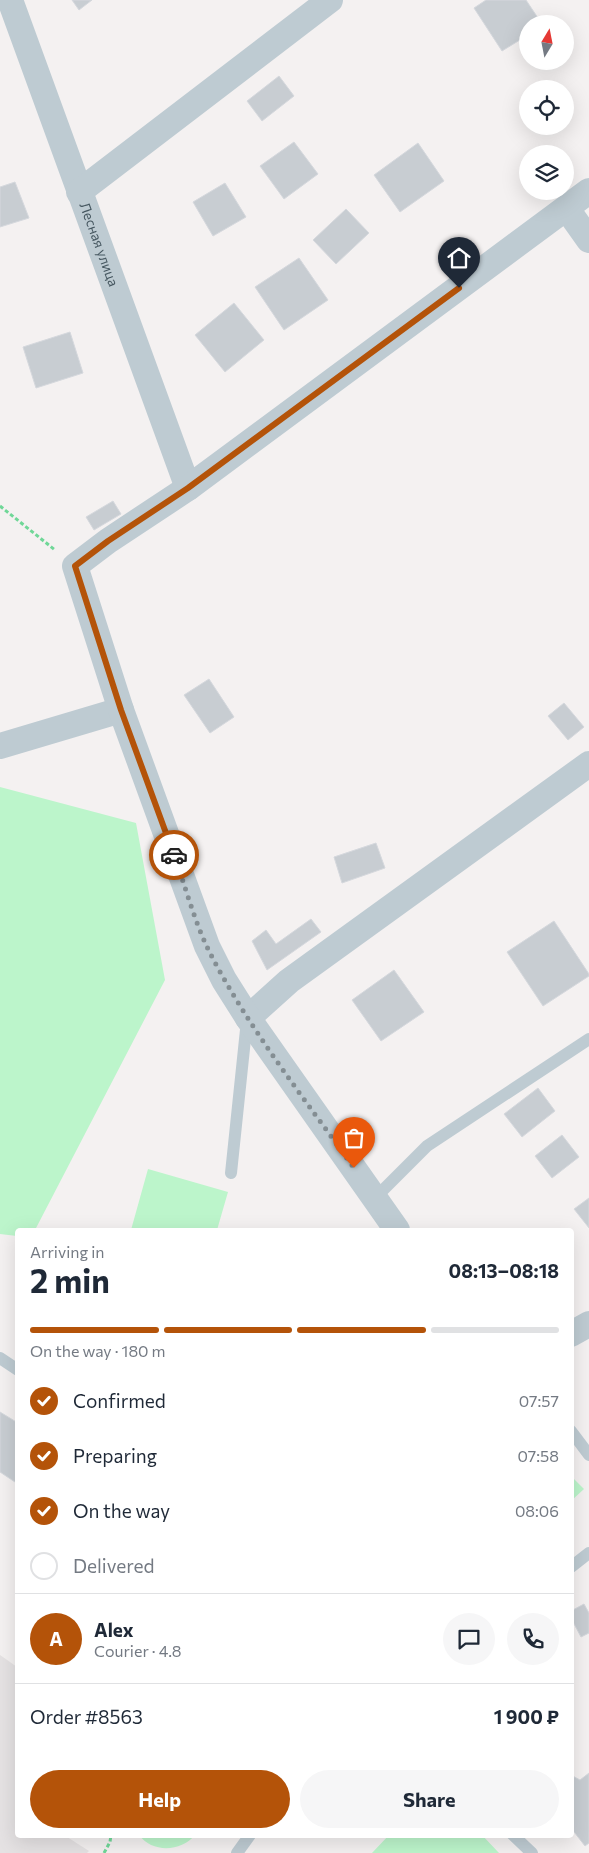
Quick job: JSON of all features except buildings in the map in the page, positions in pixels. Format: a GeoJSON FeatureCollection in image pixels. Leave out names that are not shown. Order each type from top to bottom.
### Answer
{"type":"FeatureCollection","features":[{"type":"Feature","properties":{"kind":"street","name":"Лесная улица"},"geometry":{"type":"LineString","coordinates":[[10,0],[188,488]]}},
{"type":"Feature","properties":{"kind":"street"},"geometry":{"type":"LineString","coordinates":[[80,192],[330,0]]}},
{"type":"Feature","properties":{"kind":"street"},"geometry":{"type":"LineString","coordinates":[[396,1228],[248,1018],[224,980],[207,946],[121,710],[75,566],[108,541],[188,488],[589,191]]}},
{"type":"Feature","properties":{"kind":"street"},"geometry":{"type":"LineString","coordinates":[[567,209],[589,240]]}},
{"type":"Feature","properties":{"kind":"street"},"geometry":{"type":"LineString","coordinates":[[0,746],[121,710]]}},
{"type":"Feature","properties":{"kind":"street"},"geometry":{"type":"LineString","coordinates":[[248,1018],[289,981],[589,764]]}},
{"type":"Feature","properties":{"kind":"street"},"geometry":{"type":"LineString","coordinates":[[574,1332],[589,1324]]}},
{"type":"Feature","properties":{"kind":"lane"},"geometry":{"type":"LineString","coordinates":[[231,1173],[248,1018]]}},
{"type":"Feature","properties":{"kind":"lane"},"geometry":{"type":"LineString","coordinates":[[375,1198],[427,1146],[589,1039]]}},
{"type":"Feature","properties":{"kind":"lane"},"geometry":{"type":"LineString","coordinates":[[0,1358],[15,1368]]}},
{"type":"Feature","properties":{"kind":"lane"},"geometry":{"type":"LineString","coordinates":[[574,1435],[589,1455]]}},
{"type":"Feature","properties":{"kind":"lane"},"geometry":{"type":"LineString","coordinates":[[574,1565],[589,1553]]}},
{"type":"Feature","properties":{"kind":"lane"},"geometry":{"type":"LineString","coordinates":[[237,1853],[248,1838]]}},
{"type":"Feature","properties":{"kind":"lane"},"geometry":{"type":"LineString","coordinates":[[516,1838],[532,1853]]}},
{"type":"Feature","properties":{"kind":"path"},"geometry":{"type":"LineString","coordinates":[[0,506],[75,566]]}},
{"type":"Feature","properties":{"kind":"path"},"geometry":{"type":"LineString","coordinates":[[104,1853],[111,1838]]}},
{"type":"Feature","properties":{"kind":"shaded area"},"geometry":{"type":"Polygon","coordinates":[[[0,1655],[15,1666],[15,1838],[69,1838],[89,1851],[87,1853],[0,1853],[0,1655]]]}},
{"type":"Feature","properties":{"kind":"green space"},"geometry":{"type":"Polygon","coordinates":[[[0,787],[136,823],[165,980],[36,1228],[15,1228],[15,1236],[0,1234],[0,787]]]}},
{"type":"Feature","properties":{"kind":"green space"},"geometry":{"type":"Polygon","coordinates":[[[148,1169],[228,1192],[218,1228],[132,1228],[148,1169]]]}},
{"type":"Feature","properties":{"kind":"green space"},"geometry":{"type":"Polygon","coordinates":[[[574,1479],[584,1489],[574,1498],[574,1479]]]}},
{"type":"Feature","properties":{"kind":"green space"},"geometry":{"type":"Polygon","coordinates":[[[142,1838],[192,1838],[182,1845],[167,1848],[151,1845],[142,1838]]]}},
{"type":"Feature","properties":{"kind":"green space"},"geometry":{"type":"Polygon","coordinates":[[[386,1838],[485,1838],[499,1853],[372,1853],[386,1838]]]}},
{"type":"Feature","properties":{"kind":"way so far"},"geometry":{"type":"LineString","coordinates":[[174,855],[207,946],[224,980],[248,1018],[354,1168]]}},
{"type":"Feature","properties":{"kind":"route"},"geometry":{"type":"LineString","coordinates":[[174,855],[121,710],[75,566],[108,541],[188,488],[459,288]]}}]}
